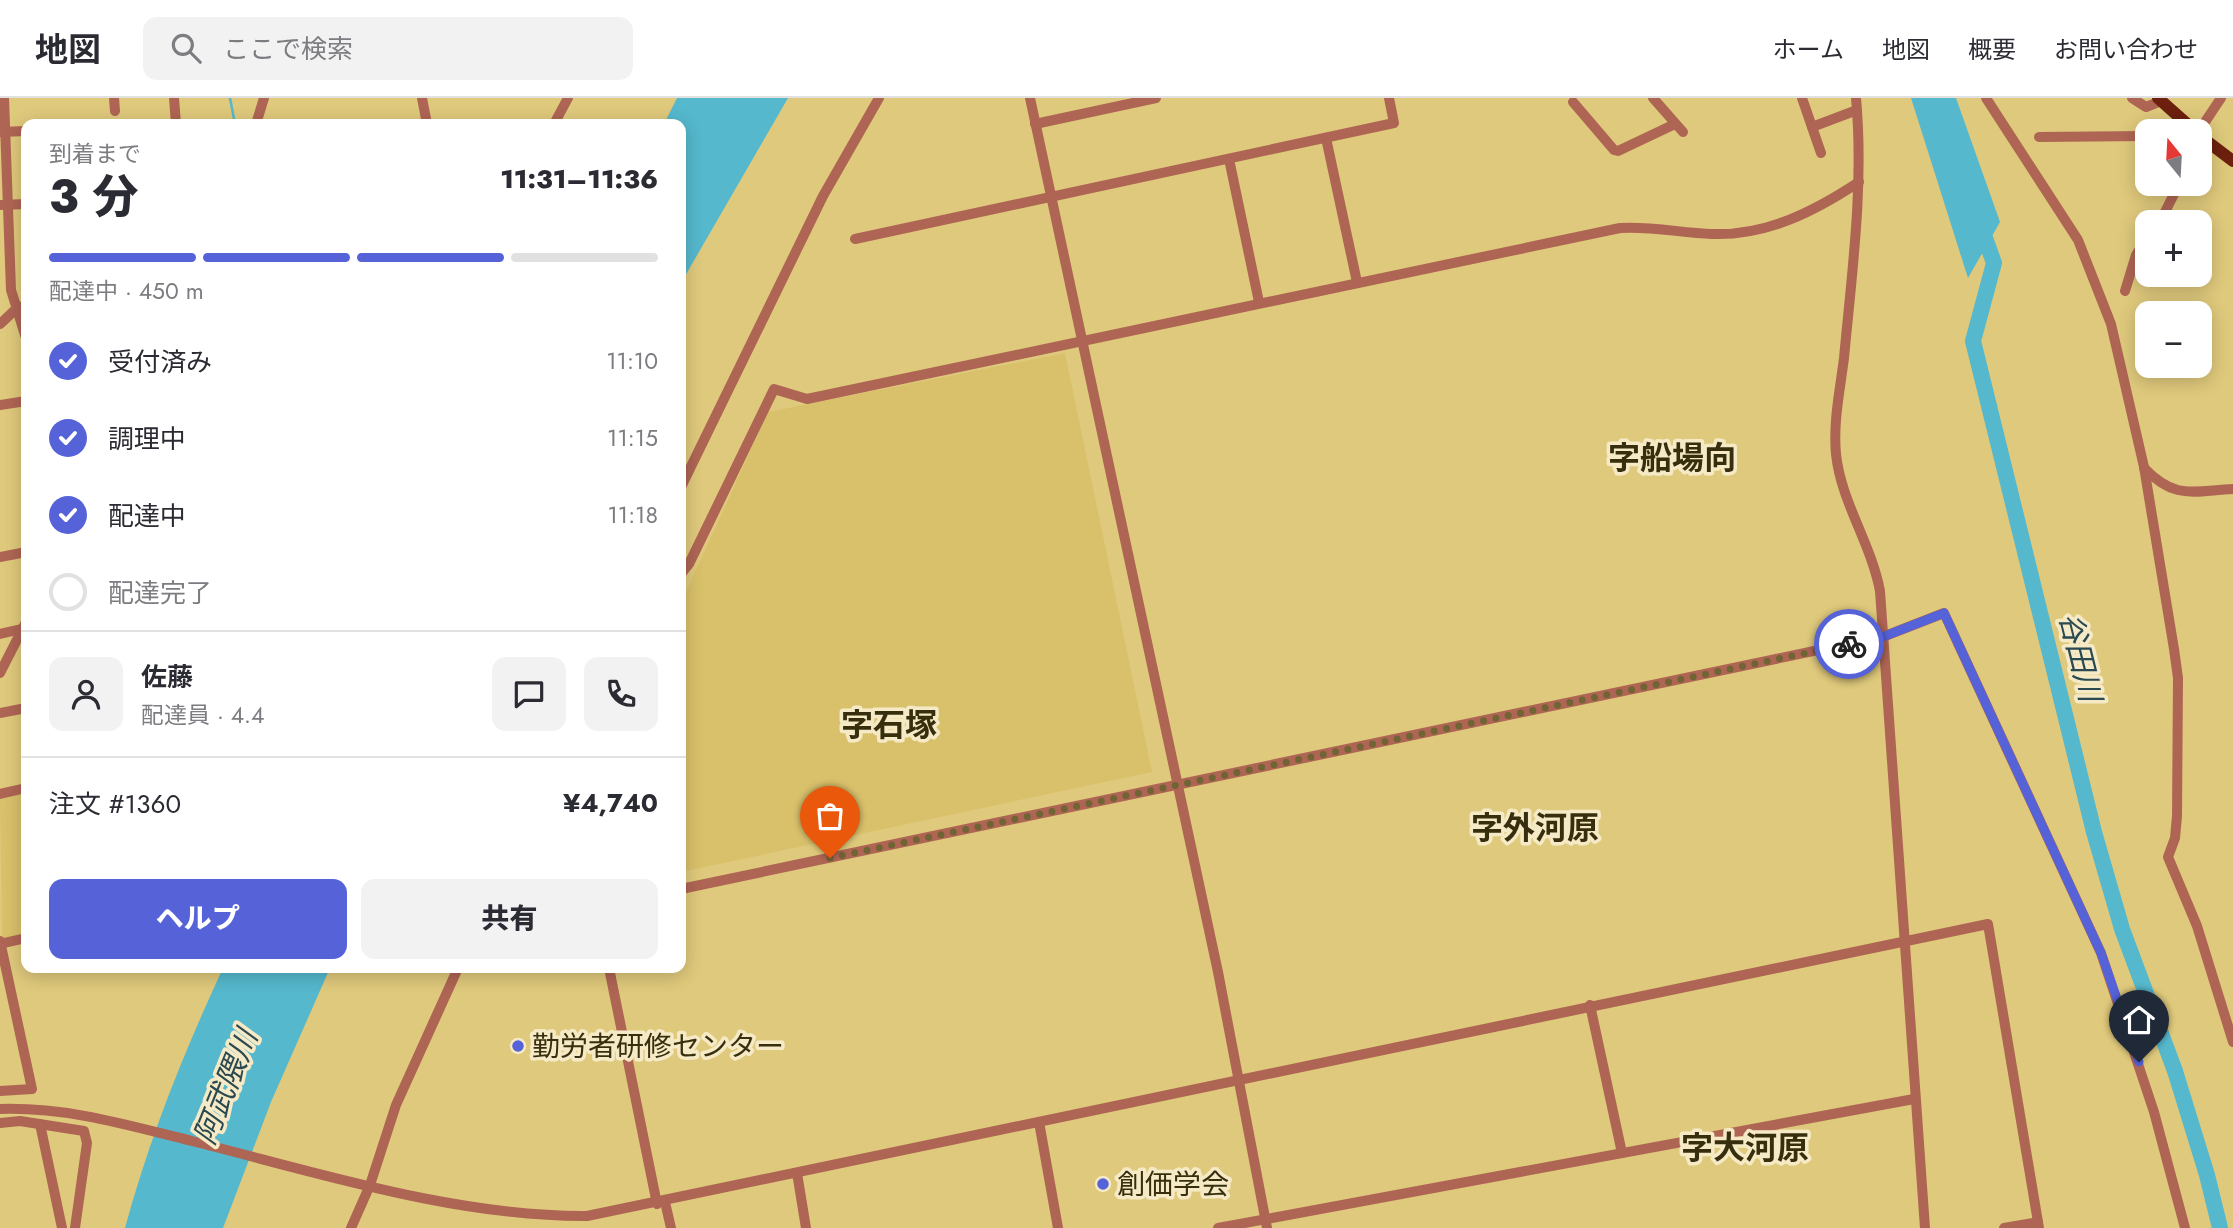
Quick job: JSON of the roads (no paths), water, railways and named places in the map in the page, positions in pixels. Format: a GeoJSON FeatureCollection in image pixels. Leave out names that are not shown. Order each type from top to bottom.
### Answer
{"type":"FeatureCollection","features":[{"type":"Feature","properties":{"kind":"main road"},"geometry":{"type":"LineString","coordinates":[[2159,99],[2182,119]]}},
{"type":"Feature","properties":{"kind":"main road"},"geometry":{"type":"LineString","coordinates":[[2212,144],[2233,160]]}},
{"type":"Feature","properties":{"kind":"street"},"geometry":{"type":"LineString","coordinates":[[0,324],[21,306],[13,303],[5,261],[4,98]]}},
{"type":"Feature","properties":{"kind":"street"},"geometry":{"type":"LineString","coordinates":[[114,98],[115,111]]}},
{"type":"Feature","properties":{"kind":"street"},"geometry":{"type":"LineString","coordinates":[[174,98],[176,119]]}},
{"type":"Feature","properties":{"kind":"street"},"geometry":{"type":"LineString","coordinates":[[258,119],[264,98]]}},
{"type":"Feature","properties":{"kind":"street"},"geometry":{"type":"LineString","coordinates":[[422,98],[426,119]]}},
{"type":"Feature","properties":{"kind":"street"},"geometry":{"type":"LineString","coordinates":[[557,119],[568,98]]}},
{"type":"Feature","properties":{"kind":"street"},"geometry":{"type":"LineString","coordinates":[[686,477],[823,196],[879,98]]}},
{"type":"Feature","properties":{"kind":"street"},"geometry":{"type":"LineString","coordinates":[[1030,98],[1176,786],[1191,843],[1266,1224]]}},
{"type":"Feature","properties":{"kind":"street"},"geometry":{"type":"LineString","coordinates":[[1035,124],[1156,98]]}},
{"type":"Feature","properties":{"kind":"street"},"geometry":{"type":"LineString","coordinates":[[855,239],[1394,124],[1389,98]]}},
{"type":"Feature","properties":{"kind":"street"},"geometry":{"type":"LineString","coordinates":[[1802,98],[1821,153]]}},
{"type":"Feature","properties":{"kind":"street"},"geometry":{"type":"LineString","coordinates":[[1856,98],[1859,182],[1836,416],[1836,454],[1845,493],[1877,573],[1885,636],[1914,1099],[1925,1228]]}},
{"type":"Feature","properties":{"kind":"street"},"geometry":{"type":"LineString","coordinates":[[1986,98],[2089,260],[2111,324],[2144,467],[2178,678],[2177,817],[2175,838],[2168,857],[2197,926],[2233,1042]]}},
{"type":"Feature","properties":{"kind":"street"},"geometry":{"type":"LineString","coordinates":[[2132,98],[2146,107],[2159,99]]}},
{"type":"Feature","properties":{"kind":"street"},"geometry":{"type":"LineString","coordinates":[[2207,119],[2221,98]]}},
{"type":"Feature","properties":{"kind":"street"},"geometry":{"type":"LineString","coordinates":[[1659,100],[1683,132]]}},
{"type":"Feature","properties":{"kind":"street"},"geometry":{"type":"LineString","coordinates":[[1573,102],[1614,150],[1618,151],[1675,124]]}},
{"type":"Feature","properties":{"kind":"street"},"geometry":{"type":"LineString","coordinates":[[1812,127],[1857,110]]}},
{"type":"Feature","properties":{"kind":"street"},"geometry":{"type":"LineString","coordinates":[[3,132],[21,131]]}},
{"type":"Feature","properties":{"kind":"street"},"geometry":{"type":"LineString","coordinates":[[2039,137],[2135,135]]}},
{"type":"Feature","properties":{"kind":"street"},"geometry":{"type":"LineString","coordinates":[[1326,138],[1357,282]]}},
{"type":"Feature","properties":{"kind":"street"},"geometry":{"type":"LineString","coordinates":[[1229,159],[1259,303]]}},
{"type":"Feature","properties":{"kind":"street"},"geometry":{"type":"LineString","coordinates":[[686,568],[774,389],[807,400],[1080,340],[1620,228],[1641,226],[1714,234],[1774,226],[1824,205],[1859,182]]}},
{"type":"Feature","properties":{"kind":"street"},"geometry":{"type":"LineString","coordinates":[[2125,291],[2135,259]]}},
{"type":"Feature","properties":{"kind":"street"},"geometry":{"type":"LineString","coordinates":[[0,405],[21,402]]}},
{"type":"Feature","properties":{"kind":"street"},"geometry":{"type":"LineString","coordinates":[[2144,467],[2160,485],[2180,492],[2233,489]]}},
{"type":"Feature","properties":{"kind":"street"},"geometry":{"type":"LineString","coordinates":[[0,557],[21,553]]}},
{"type":"Feature","properties":{"kind":"street"},"geometry":{"type":"LineString","coordinates":[[686,889],[1885,636],[1944,613],[2101,953],[2154,1111],[2185,1228]]}},
{"type":"Feature","properties":{"kind":"street"},"geometry":{"type":"LineString","coordinates":[[0,634],[21,628]]}},
{"type":"Feature","properties":{"kind":"street"},"geometry":{"type":"LineString","coordinates":[[0,673],[21,634]]}},
{"type":"Feature","properties":{"kind":"street"},"geometry":{"type":"LineString","coordinates":[[0,713],[21,709]]}},
{"type":"Feature","properties":{"kind":"street"},"geometry":{"type":"LineString","coordinates":[[0,794],[21,789]]}},
{"type":"Feature","properties":{"kind":"street"},"geometry":{"type":"LineString","coordinates":[[0,1109],[32,1107],[84,1114],[365,1184],[503,1213],[539,1217],[587,1216],[661,1203],[1238,1079],[1988,924],[2038,1225],[2004,1228]]}},
{"type":"Feature","properties":{"kind":"street"},"geometry":{"type":"LineString","coordinates":[[0,1091],[32,1089],[0,943],[21,939]]}},
{"type":"Feature","properties":{"kind":"street"},"geometry":{"type":"LineString","coordinates":[[351,1228],[396,1105],[456,973]]}},
{"type":"Feature","properties":{"kind":"street"},"geometry":{"type":"LineString","coordinates":[[610,973],[661,1203],[671,1228]]}},
{"type":"Feature","properties":{"kind":"street"},"geometry":{"type":"LineString","coordinates":[[2221,1004],[2233,999]]}},
{"type":"Feature","properties":{"kind":"street"},"geometry":{"type":"LineString","coordinates":[[1590,1005],[1622,1153]]}},
{"type":"Feature","properties":{"kind":"street"},"geometry":{"type":"LineString","coordinates":[[1218,1228],[1266,1224],[1622,1153],[1914,1099]]}},
{"type":"Feature","properties":{"kind":"street"},"geometry":{"type":"LineString","coordinates":[[1039,1122],[1058,1228]]}},
{"type":"Feature","properties":{"kind":"street"},"geometry":{"type":"LineString","coordinates":[[0,1123],[80,1129],[86,1134],[75,1228]]}},
{"type":"Feature","properties":{"kind":"street"},"geometry":{"type":"LineString","coordinates":[[40,1124],[62,1228]]}},
{"type":"Feature","properties":{"kind":"street"},"geometry":{"type":"LineString","coordinates":[[797,1173],[807,1228]]}},
{"type":"Feature","properties":{"kind":"water"},"geometry":{"type":"Polygon","coordinates":[[[677,98],[788,98],[686,274],[686,119],[666,119],[677,98]]]}},
{"type":"Feature","properties":{"kind":"water"},"geometry":{"type":"Polygon","coordinates":[[[1911,98],[1956,98],[2000,222],[1968,278],[1911,98]]]}},
{"type":"Feature","properties":{"kind":"water","name":"阿武隈川"},"geometry":{"type":"Polygon","coordinates":[[[221,973],[328,973],[271,1102],[223,1228],[125,1228],[168,1096],[221,973]]]}},
{"type":"Feature","properties":{"kind":"waterway"},"geometry":{"type":"LineString","coordinates":[[230,98],[234,119]]}},
{"type":"Feature","properties":{"kind":"waterway","name":"谷田川"},"geometry":{"type":"LineString","coordinates":[[1980,224],[1994,263],[1973,341],[2094,832],[2122,929],[2175,1071],[2207,1175],[2220,1228]]}},
{"type":"Feature","properties":{"kind":"place","name":"勤労者研修センター"},"geometry":{"type":"Point","coordinates":[518,1046]}},
{"type":"Feature","properties":{"kind":"place","name":"創価学会"},"geometry":{"type":"Point","coordinates":[1103,1184]}},
{"type":"Feature","properties":{"kind":"district","name":"字船場向"},"geometry":{"type":"Point","coordinates":[1672,458]}},
{"type":"Feature","properties":{"kind":"district","name":"字石塚"},"geometry":{"type":"Point","coordinates":[889,725]}},
{"type":"Feature","properties":{"kind":"district","name":"字外河原"},"geometry":{"type":"Point","coordinates":[1535,828]}},
{"type":"Feature","properties":{"kind":"district","name":"字大河原"},"geometry":{"type":"Point","coordinates":[1745,1148]}}]}
